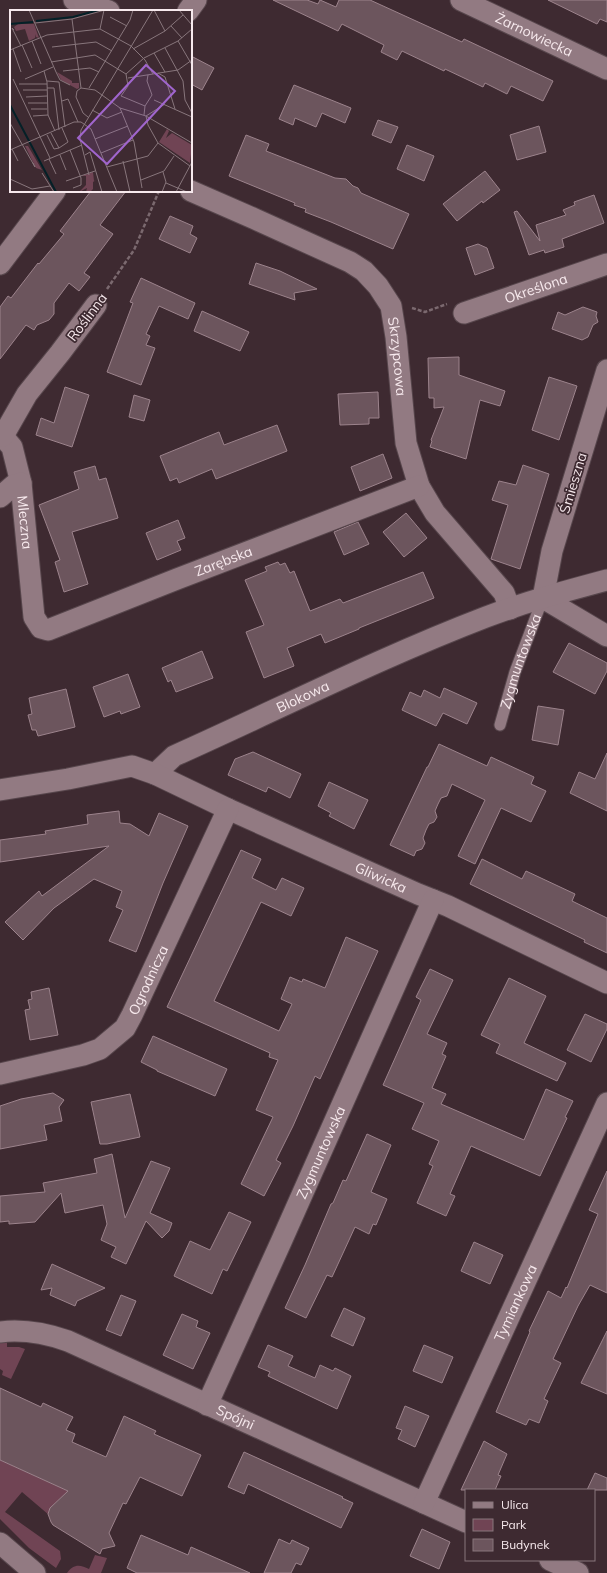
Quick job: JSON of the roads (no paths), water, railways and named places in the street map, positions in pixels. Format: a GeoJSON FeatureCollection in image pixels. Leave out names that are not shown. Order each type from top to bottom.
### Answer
{"type":"FeatureCollection","features":[{"type":"Feature","properties":{"kind":"street"},"geometry":{"type":"LineString","coordinates":[[74,0],[106,10]]}},
{"type":"Feature","properties":{"kind":"street"},"geometry":{"type":"LineString","coordinates":[[189,10],[196,0]]}},
{"type":"Feature","properties":{"kind":"street","name":"Żarnowiecka"},"geometry":{"type":"LineString","coordinates":[[461,0],[607,69]]}},
{"type":"Feature","properties":{"kind":"street","name":"Skrzypcowa"},"geometry":{"type":"LineString","coordinates":[[192,191],[255,218],[350,262],[364,271],[378,286],[391,306],[396,337],[406,443],[419,486],[435,513],[504,593],[510,609]]}},
{"type":"Feature","properties":{"kind":"street"},"geometry":{"type":"LineString","coordinates":[[0,264],[54,192]]}},
{"type":"Feature","properties":{"kind":"street","name":"Określona"},"geometry":{"type":"LineString","coordinates":[[464,313],[607,264]]}},
{"type":"Feature","properties":{"kind":"street","name":"Roślinna"},"geometry":{"type":"LineString","coordinates":[[2,435],[27,394],[96,305]]}},
{"type":"Feature","properties":{"kind":"street","name":"Śmieszna"},"geometry":{"type":"LineString","coordinates":[[543,598],[552,551],[607,370]]}},
{"type":"Feature","properties":{"kind":"street","name":"Mleczna"},"geometry":{"type":"LineString","coordinates":[[2,435],[12,447],[21,483],[34,617]]}},
{"type":"Feature","properties":{"kind":"street"},"geometry":{"type":"LineString","coordinates":[[0,497],[14,486],[21,483]]}},
{"type":"Feature","properties":{"kind":"street","name":"Zarębska"},"geometry":{"type":"LineString","coordinates":[[34,617],[41,628],[48,630],[419,486]]}},
{"type":"Feature","properties":{"kind":"street","name":"Blokowa"},"geometry":{"type":"LineString","coordinates":[[155,774],[174,756],[405,651],[486,617],[543,598],[607,580]]}},
{"type":"Feature","properties":{"kind":"street"},"geometry":{"type":"LineString","coordinates":[[543,598],[607,636]]}},
{"type":"Feature","properties":{"kind":"street"},"geometry":{"type":"LineString","coordinates":[[0,790],[68,779],[132,766],[155,774]]}},
{"type":"Feature","properties":{"kind":"street","name":"Gliwicka"},"geometry":{"type":"LineString","coordinates":[[155,774],[228,809],[433,900],[607,983]]}},
{"type":"Feature","properties":{"kind":"street","name":"Ogrodnicza"},"geometry":{"type":"LineString","coordinates":[[0,1074],[89,1053],[100,1049],[125,1028],[228,809]]}},
{"type":"Feature","properties":{"kind":"street","name":"Zygmuntowska"},"geometry":{"type":"LineString","coordinates":[[207,1405],[433,900]]}},
{"type":"Feature","properties":{"kind":"street","name":"Tymiankowa"},"geometry":{"type":"LineString","coordinates":[[424,1503],[607,1103]]}},
{"type":"Feature","properties":{"kind":"street","name":"Spójni"},"geometry":{"type":"LineString","coordinates":[[0,1332],[24,1330],[55,1337],[465,1522]]}},
{"type":"Feature","properties":{"kind":"street"},"geometry":{"type":"LineString","coordinates":[[0,1543],[35,1573]]}},
{"type":"Feature","properties":{"kind":"street"},"geometry":{"type":"LineString","coordinates":[[552,1561],[578,1573]]}},
{"type":"Feature","properties":{"kind":"lane","name":"Zygmuntowska"},"geometry":{"type":"LineString","coordinates":[[500,725],[515,672],[543,598]]}}]}
